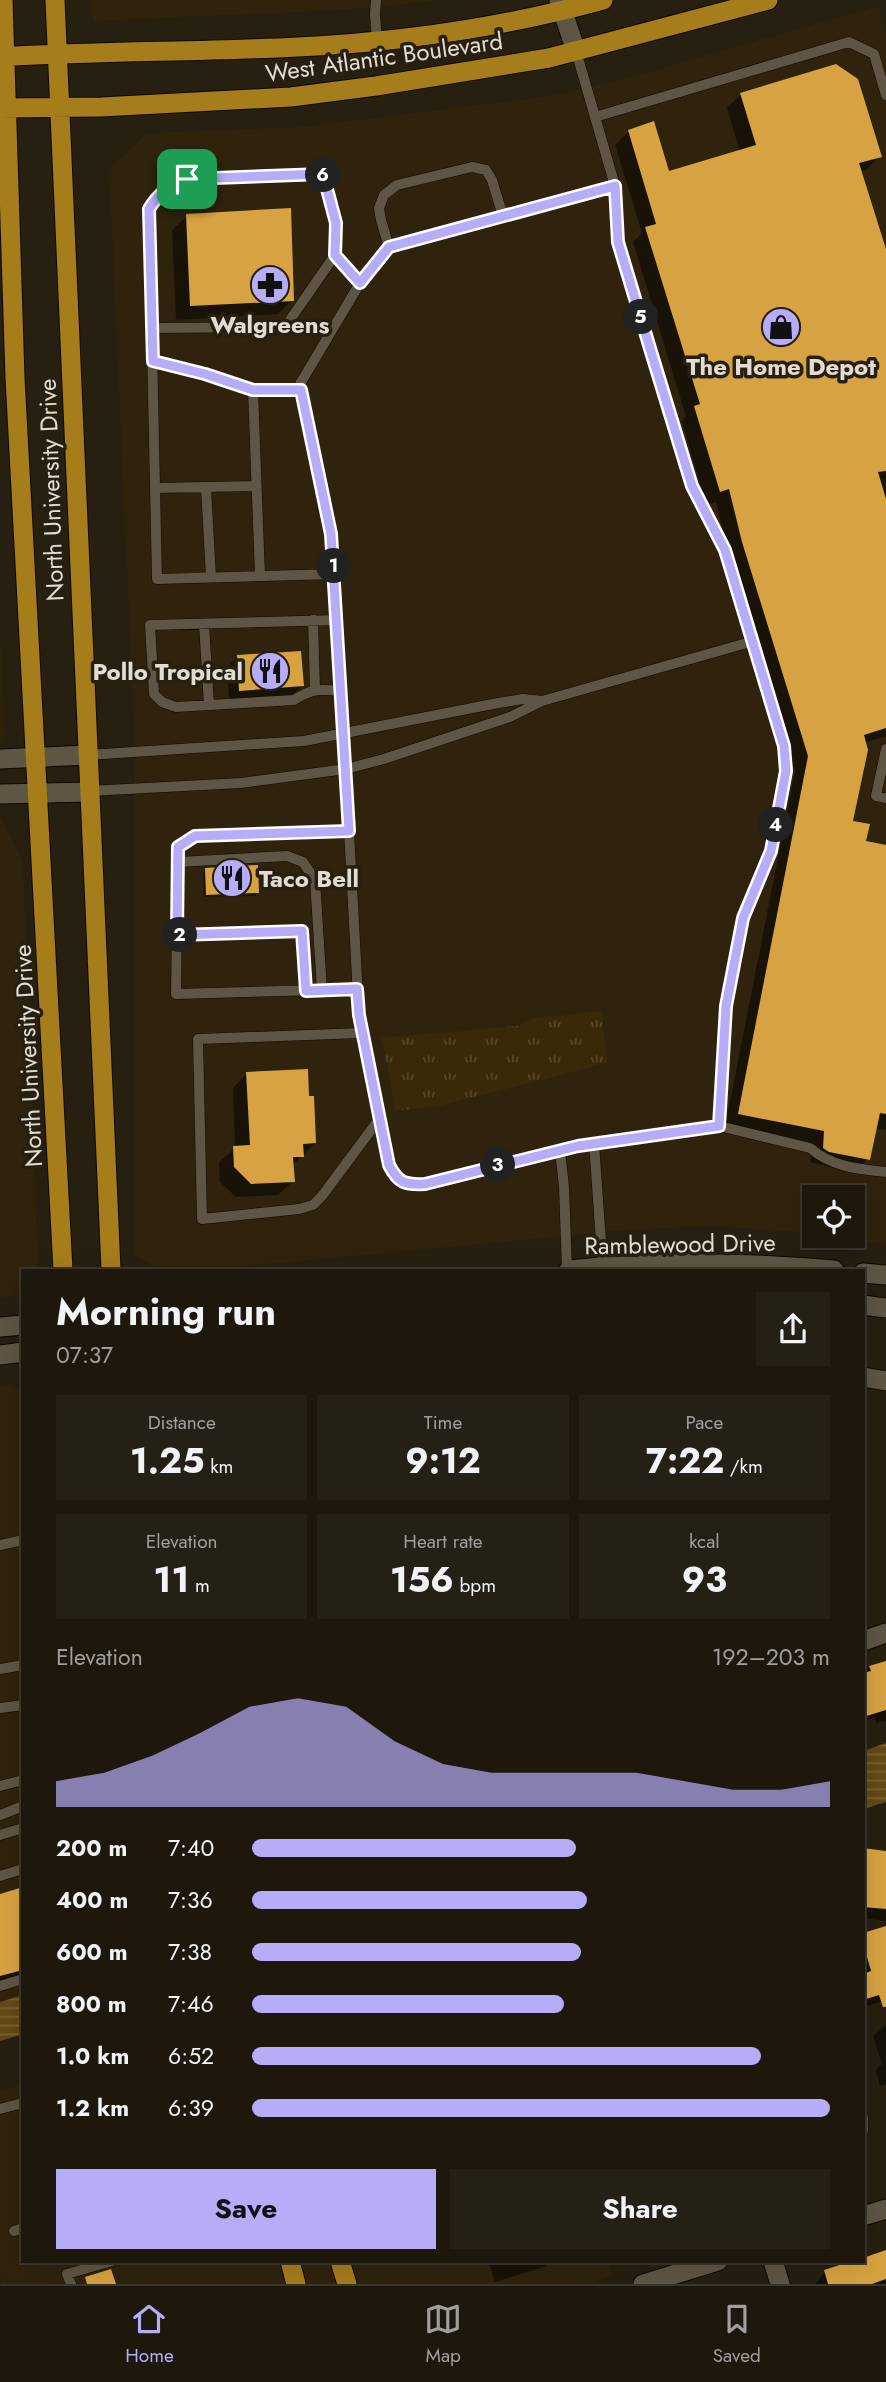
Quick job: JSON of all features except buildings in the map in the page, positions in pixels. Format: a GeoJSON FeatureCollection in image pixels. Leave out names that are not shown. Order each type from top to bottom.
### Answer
{"type":"FeatureCollection","features":[{"type":"Feature","properties":{"kind":"main road","name":"North University Drive"},"geometry":{"type":"LineString","coordinates":[[3,0],[3,108],[15,379],[63,1269]]}},
{"type":"Feature","properties":{"kind":"main road","name":"North University Drive"},"geometry":{"type":"LineString","coordinates":[[55,0],[111,1269]]}},
{"type":"Feature","properties":{"kind":"main road","name":"West Atlantic Boulevard"},"geometry":{"type":"LineString","coordinates":[[2,57],[300,47],[377,41],[457,30],[561,5],[603,0]]}},
{"type":"Feature","properties":{"kind":"main road","name":"West Atlantic Boulevard"},"geometry":{"type":"LineString","coordinates":[[3,108],[60,108],[291,97],[376,86],[576,51],[768,0]]}},
{"type":"Feature","properties":{"kind":"main road"},"geometry":{"type":"LineString","coordinates":[[291,2263],[296,2284]]}},
{"type":"Feature","properties":{"kind":"main road"},"geometry":{"type":"LineString","coordinates":[[341,2263],[347,2284]]}},
{"type":"Feature","properties":{"kind":"street"},"geometry":{"type":"LineString","coordinates":[[561,5],[576,51]]}},
{"type":"Feature","properties":{"kind":"street"},"geometry":{"type":"LineString","coordinates":[[0,760],[87,755]]}},
{"type":"Feature","properties":{"kind":"street"},"geometry":{"type":"LineString","coordinates":[[0,794],[89,792]]}},
{"type":"Feature","properties":{"kind":"street","name":"Ramblewood Drive"},"geometry":{"type":"LineString","coordinates":[[603,1269],[723,1262],[820,1269]]}},
{"type":"Feature","properties":{"kind":"street"},"geometry":{"type":"LineString","coordinates":[[865,1273],[886,1275]]}},
{"type":"Feature","properties":{"kind":"street"},"geometry":{"type":"LineString","coordinates":[[865,1305],[886,1308]]}},
{"type":"Feature","properties":{"kind":"street"},"geometry":{"type":"LineString","coordinates":[[0,1327],[21,1325]]}},
{"type":"Feature","properties":{"kind":"street"},"geometry":{"type":"LineString","coordinates":[[0,1355],[21,1352]]}},
{"type":"Feature","properties":{"kind":"street"},"geometry":{"type":"LineString","coordinates":[[865,1377],[886,1381]]}},
{"type":"Feature","properties":{"kind":"street"},"geometry":{"type":"LineString","coordinates":[[865,1640],[886,1633]]}},
{"type":"Feature","properties":{"kind":"street"},"geometry":{"type":"LineString","coordinates":[[865,2215],[886,2209]]}},
{"type":"Feature","properties":{"kind":"street"},"geometry":{"type":"LineString","coordinates":[[643,2284],[711,2263]]}},
{"type":"Feature","properties":{"kind":"street"},"geometry":{"type":"LineString","coordinates":[[774,2263],[780,2284]]}},
{"type":"Feature","properties":{"kind":"lane"},"geometry":{"type":"LineString","coordinates":[[376,0],[374,14],[377,41]]}},
{"type":"Feature","properties":{"kind":"lane"},"geometry":{"type":"LineString","coordinates":[[595,117],[849,42],[874,54],[886,95]]}},
{"type":"Feature","properties":{"kind":"lane"},"geometry":{"type":"LineString","coordinates":[[576,51],[615,186],[618,242],[692,486],[725,550],[784,746],[786,771],[771,851],[743,918],[726,1006],[719,1126]]}},
{"type":"Feature","properties":{"kind":"lane"},"geometry":{"type":"LineString","coordinates":[[389,247],[379,208],[384,195],[397,185],[472,167],[486,170],[492,180],[503,216]]}},
{"type":"Feature","properties":{"kind":"lane"},"geometry":{"type":"LineString","coordinates":[[151,328],[285,327],[335,255],[336,223],[323,174],[187,179],[175,183],[154,200],[149,209],[151,328],[156,488],[157,579],[335,574]]}},
{"type":"Feature","properties":{"kind":"lane"},"geometry":{"type":"LineString","coordinates":[[615,186],[389,247],[360,283],[300,384],[331,534],[345,734],[357,989],[362,1033],[389,1165],[396,1178],[410,1185],[425,1184],[594,1143],[719,1126],[810,1148],[822,1158],[849,1168],[886,1172]]}},
{"type":"Feature","properties":{"kind":"lane"},"geometry":{"type":"LineString","coordinates":[[335,255],[360,283]]}},
{"type":"Feature","properties":{"kind":"lane"},"geometry":{"type":"LineString","coordinates":[[153,361],[253,390],[301,390]]}},
{"type":"Feature","properties":{"kind":"lane"},"geometry":{"type":"LineString","coordinates":[[253,390],[260,576]]}},
{"type":"Feature","properties":{"kind":"lane"},"geometry":{"type":"LineString","coordinates":[[156,488],[256,486]]}},
{"type":"Feature","properties":{"kind":"lane"},"geometry":{"type":"LineString","coordinates":[[206,488],[211,577]]}},
{"type":"Feature","properties":{"kind":"lane"},"geometry":{"type":"LineString","coordinates":[[313,620],[315,690]]}},
{"type":"Feature","properties":{"kind":"lane"},"geometry":{"type":"LineString","coordinates":[[338,620],[150,625],[154,694],[162,702],[176,707],[294,700],[309,691],[342,691]]}},
{"type":"Feature","properties":{"kind":"lane"},"geometry":{"type":"LineString","coordinates":[[204,624],[209,705]]}},
{"type":"Feature","properties":{"kind":"lane"},"geometry":{"type":"LineString","coordinates":[[89,792],[241,783],[346,769],[510,717],[542,701],[754,641]]}},
{"type":"Feature","properties":{"kind":"lane"},"geometry":{"type":"LineString","coordinates":[[87,755],[304,741],[498,702],[523,699],[542,701]]}},
{"type":"Feature","properties":{"kind":"lane"},"geometry":{"type":"LineString","coordinates":[[886,749],[876,796],[886,798]]}},
{"type":"Feature","properties":{"kind":"lane"},"geometry":{"type":"LineString","coordinates":[[349,831],[195,836],[178,847],[176,994],[357,989]]}},
{"type":"Feature","properties":{"kind":"lane"},"geometry":{"type":"LineString","coordinates":[[178,862],[287,856],[303,862],[315,880],[322,990]]}},
{"type":"Feature","properties":{"kind":"lane"},"geometry":{"type":"LineString","coordinates":[[177,935],[302,931],[306,991]]}},
{"type":"Feature","properties":{"kind":"lane"},"geometry":{"type":"LineString","coordinates":[[362,1033],[198,1039],[202,1219],[299,1209],[313,1205],[380,1118]]}},
{"type":"Feature","properties":{"kind":"lane"},"geometry":{"type":"LineString","coordinates":[[594,1143],[603,1269]]}},
{"type":"Feature","properties":{"kind":"lane"},"geometry":{"type":"LineString","coordinates":[[560,1150],[568,1269]]}},
{"type":"Feature","properties":{"kind":"lane"},"geometry":{"type":"LineString","coordinates":[[0,1545],[21,1540]]}},
{"type":"Feature","properties":{"kind":"lane"},"geometry":{"type":"LineString","coordinates":[[0,1669],[21,1665]]}},
{"type":"Feature","properties":{"kind":"lane"},"geometry":{"type":"LineString","coordinates":[[0,1708],[21,1705]]}},
{"type":"Feature","properties":{"kind":"lane"},"geometry":{"type":"LineString","coordinates":[[0,1786],[21,1781]]}},
{"type":"Feature","properties":{"kind":"lane"},"geometry":{"type":"LineString","coordinates":[[0,1815],[21,1807]]}},
{"type":"Feature","properties":{"kind":"lane"},"geometry":{"type":"LineString","coordinates":[[0,1835],[21,1829]]}},
{"type":"Feature","properties":{"kind":"lane"},"geometry":{"type":"LineString","coordinates":[[0,1876],[21,1870]]}},
{"type":"Feature","properties":{"kind":"lane"},"geometry":{"type":"LineString","coordinates":[[0,1986],[21,1980]]}},
{"type":"Feature","properties":{"kind":"lane"},"geometry":{"type":"LineString","coordinates":[[0,2109],[21,2104]]}},
{"type":"Feature","properties":{"kind":"lane"},"geometry":{"type":"LineString","coordinates":[[71,2284],[67,2274],[105,2263]]}},
{"type":"Feature","properties":{"kind":"shaded area"},"geometry":{"type":"Polygon","coordinates":[[[91,0],[443,0],[344,10],[93,21],[91,0]]]}},
{"type":"Feature","properties":{"kind":"shaded area"},"geometry":{"type":"Polygon","coordinates":[[[878,6],[886,33],[886,1245],[865,1242],[865,1185],[802,1185],[802,1232],[712,1226],[627,1230],[218,1269],[160,1269],[135,1256],[135,743],[109,169],[147,133],[302,127],[551,96],[621,80],[878,6]]]}},
{"type":"Feature","properties":{"kind":"shaded area"},"geometry":{"type":"Polygon","coordinates":[[[0,624],[4,743],[0,743],[0,624]]]}},
{"type":"Feature","properties":{"kind":"shaded area"},"geometry":{"type":"Polygon","coordinates":[[[0,818],[23,861],[38,1269],[21,1269],[21,1295],[0,1298],[0,818]]]}},
{"type":"Feature","properties":{"kind":"shaded area"},"geometry":{"type":"Polygon","coordinates":[[[0,1385],[21,1390],[21,2000],[0,2006],[0,1385]]]}},
{"type":"Feature","properties":{"kind":"shaded area"},"geometry":{"type":"Polygon","coordinates":[[[886,1743],[886,1802],[865,1808],[865,1750],[886,1743]]]}},
{"type":"Feature","properties":{"kind":"shaded area"},"geometry":{"type":"Polygon","coordinates":[[[21,1996],[21,2035],[0,2041],[0,2002],[21,1996]]]}},
{"type":"Feature","properties":{"kind":"shaded area"},"geometry":{"type":"Polygon","coordinates":[[[21,2085],[21,2263],[609,2263],[613,2276],[587,2284],[2,2284],[0,2091],[21,2085]]]}},
{"type":"Feature","properties":{"kind":"green space"},"geometry":{"type":"Polygon","coordinates":[[[601,1011],[607,1063],[438,1106],[396,1111],[382,1038],[517,1026],[532,1019],[601,1011]]]}},
{"type":"Feature","properties":{"kind":"place","name":"Walgreens"},"geometry":{"type":"Point","coordinates":[270,285]}},
{"type":"Feature","properties":{"kind":"place","name":"The Home Depot"},"geometry":{"type":"Point","coordinates":[781,327]}},
{"type":"Feature","properties":{"kind":"place","name":"Pollo Tropical"},"geometry":{"type":"Point","coordinates":[270,671]}},
{"type":"Feature","properties":{"kind":"place","name":"Taco Bell"},"geometry":{"type":"Point","coordinates":[232,878]}},
{"type":"Feature","properties":{"kind":"route"},"geometry":{"type":"LineString","coordinates":[[323,174],[336,223],[335,255],[360,283],[389,247],[615,186],[618,242],[652,355],[692,486],[725,550],[784,746],[786,771],[771,851],[743,918],[726,1006],[719,1126],[578,1146],[425,1184],[410,1185],[396,1178],[389,1165],[359,1015],[357,989],[306,991],[302,931],[177,935],[178,847],[185,840],[195,836],[349,831],[340,640],[331,534],[301,390],[253,390],[153,361],[149,209],[154,200],[175,183],[187,179],[323,174]]}}]}
